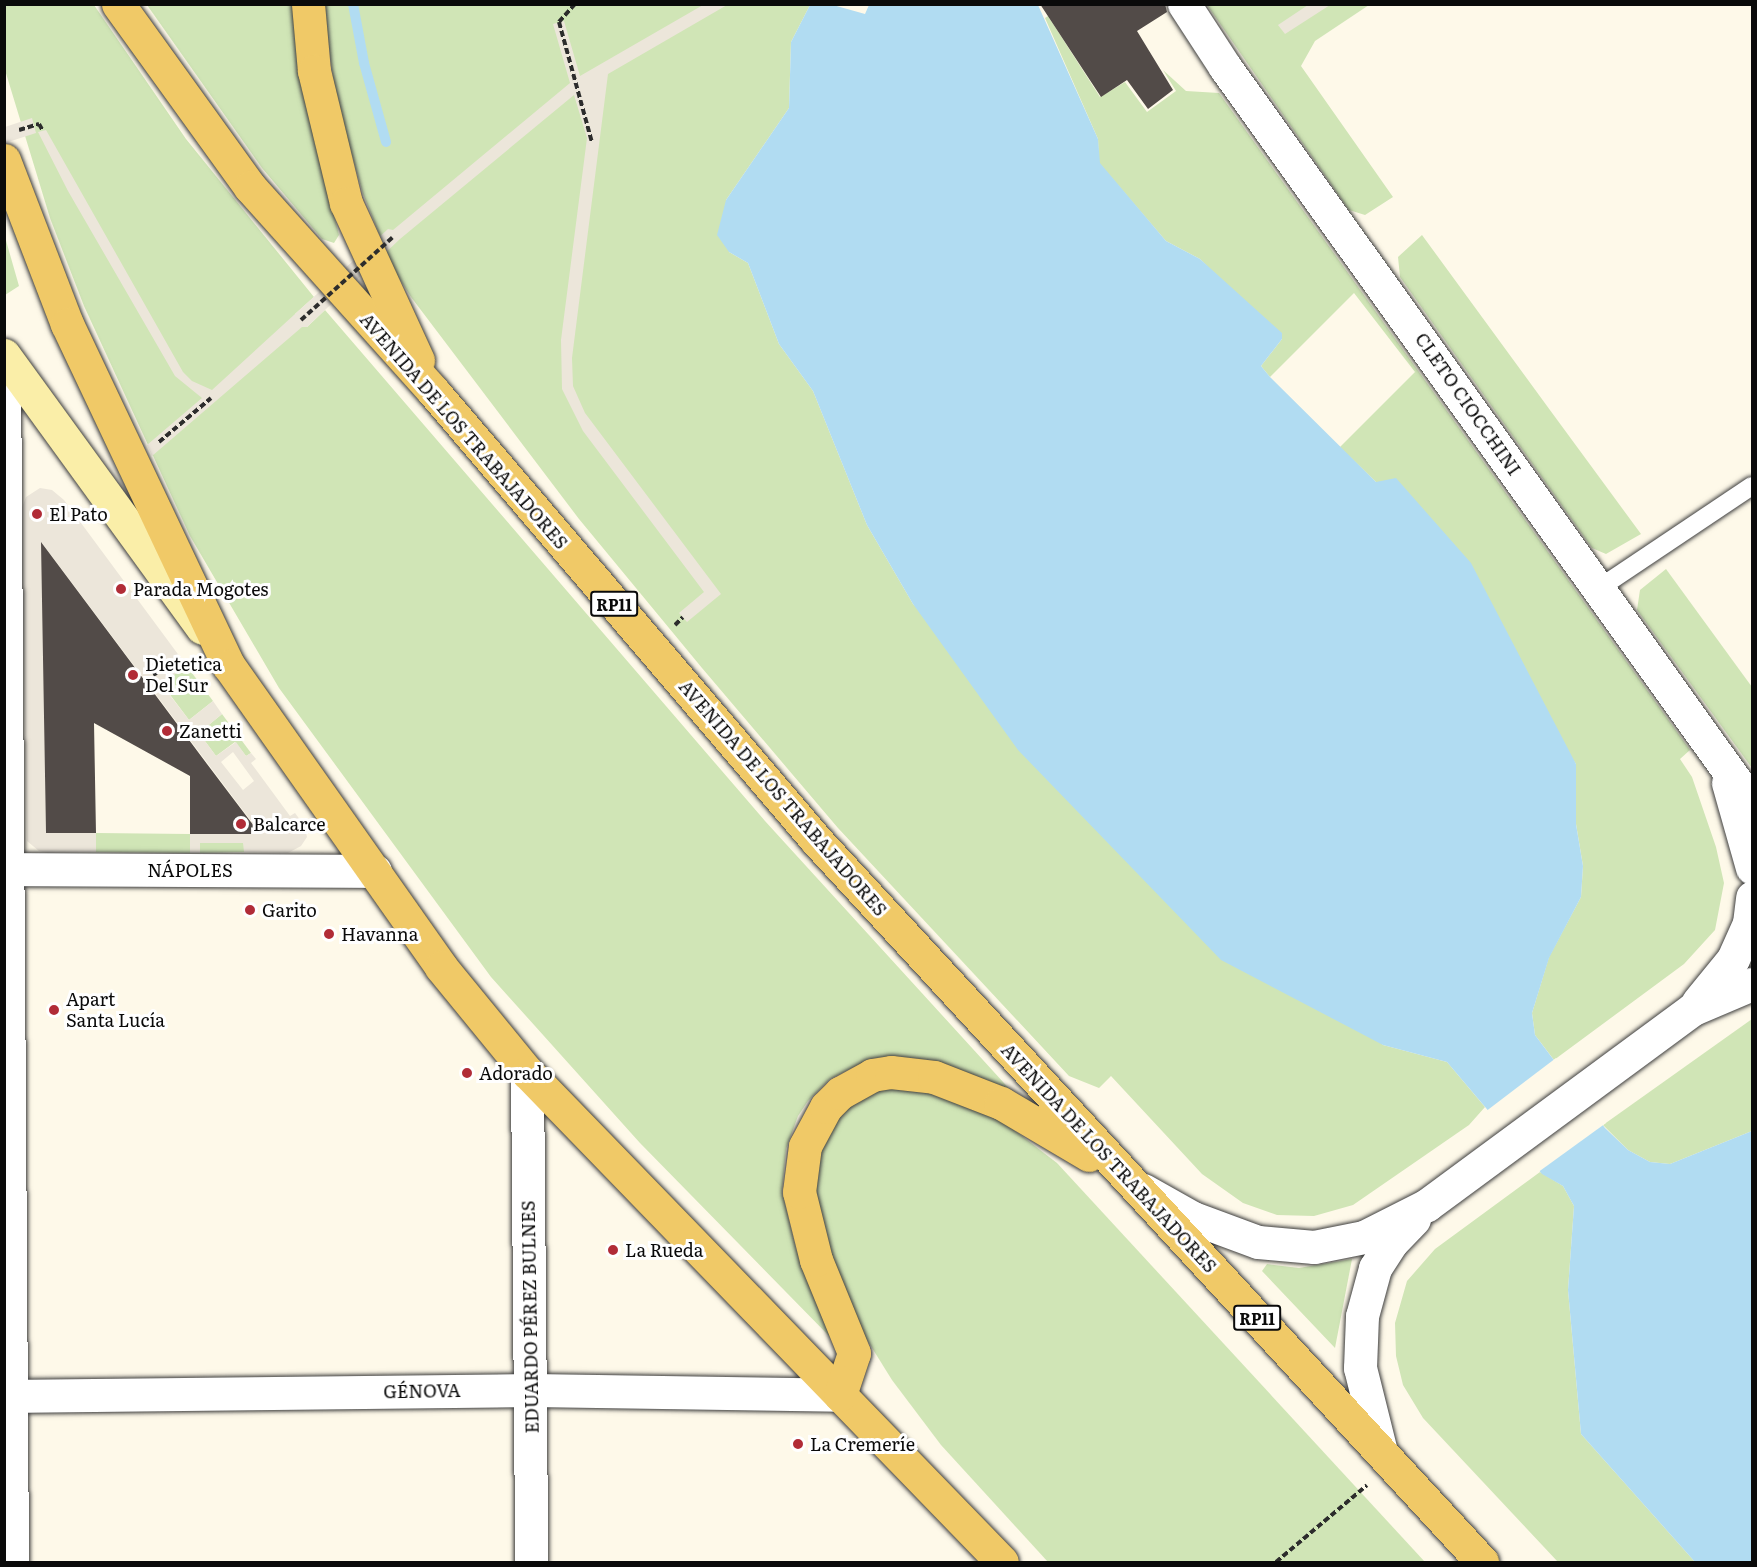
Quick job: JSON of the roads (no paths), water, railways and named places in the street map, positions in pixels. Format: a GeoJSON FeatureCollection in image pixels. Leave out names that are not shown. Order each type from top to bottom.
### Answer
{"type":"FeatureCollection","features":[{"type":"Feature","properties":{"kind":"main road","name":"AVENIDA DE LOS TRABAJADORES"},"geometry":{"type":"LineString","coordinates":[[118,4],[250,187],[433,391],[825,850],[1482,1563]]}},
{"type":"Feature","properties":{"kind":"main road"},"geometry":{"type":"LineString","coordinates":[[308,4],[314,71],[346,203],[433,391]]}},
{"type":"Feature","properties":{"kind":"main road"},"geometry":{"type":"LineString","coordinates":[[4,160],[67,324],[229,666]]}},
{"type":"Feature","properties":{"kind":"main road"},"geometry":{"type":"LineString","coordinates":[[5,358],[229,666],[441,967],[527,1072],[1002,1563]]}},
{"type":"Feature","properties":{"kind":"main road"},"geometry":{"type":"LineString","coordinates":[[840,1395],[854,1353],[816,1260],[799,1192],[805,1146],[826,1107],[840,1093],[872,1075],[891,1072],[956,1083],[1055,1133],[1133,1185]]}},
{"type":"Feature","properties":{"kind":"main road"},"geometry":{"type":"LineString","coordinates":[[1443,1520],[1465,1563]]}},
{"type":"Feature","properties":{"kind":"street","name":"CLETO CIOCCHINI"},"geometry":{"type":"LineString","coordinates":[[1184,4],[1752,804]]}},
{"type":"Feature","properties":{"kind":"street"},"geometry":{"type":"LineString","coordinates":[[5,358],[8,1396],[12,1563]]}},
{"type":"Feature","properties":{"kind":"street"},"geometry":{"type":"LineString","coordinates":[[1718,757],[1747,840],[1752,868]]}},
{"type":"Feature","properties":{"kind":"street","name":"NÁPOLES"},"geometry":{"type":"LineString","coordinates":[[5,869],[375,871]]}},
{"type":"Feature","properties":{"kind":"street"},"geometry":{"type":"LineString","coordinates":[[1133,1185],[1226,1232],[1284,1246],[1338,1245],[1364,1237],[1427,1205],[1692,1009],[1733,959],[1751,913]]}},
{"type":"Feature","properties":{"kind":"street"},"geometry":{"type":"LineString","coordinates":[[1692,1009],[1752,984]]}},
{"type":"Feature","properties":{"kind":"street","name":"EDUARDO PÉREZ BULNES"},"geometry":{"type":"LineString","coordinates":[[527,1072],[532,1390],[531,1563]]}},
{"type":"Feature","properties":{"kind":"street"},"geometry":{"type":"LineString","coordinates":[[1386,1458],[1360,1368],[1365,1295],[1391,1243],[1427,1205]]}},
{"type":"Feature","properties":{"kind":"street","name":"GÉNOVA"},"geometry":{"type":"LineString","coordinates":[[8,1396],[532,1390],[840,1395]]}},
{"type":"Feature","properties":{"kind":"lane"},"geometry":{"type":"LineString","coordinates":[[1598,589],[1752,486]]}},
{"type":"Feature","properties":{"kind":"water"},"geometry":{"type":"Polygon","coordinates":[[[810,5],[833,5],[865,14],[869,5],[1038,5],[1098,139],[1100,163],[1166,241],[1200,259],[1282,333],[1282,339],[1261,366],[1270,377],[1376,482],[1396,478],[1471,563],[1576,764],[1576,824],[1583,866],[1581,897],[1549,958],[1532,1013],[1535,1035],[1605,1128],[1628,1150],[1650,1162],[1670,1164],[1752,1131],[1752,1562],[1695,1562],[1581,1434],[1568,1290],[1574,1206],[1563,1186],[1542,1174],[1447,1062],[1383,1045],[1221,960],[1018,750],[913,604],[867,525],[813,391],[779,344],[748,263],[729,252],[717,235],[726,200],[789,108],[791,42],[810,5]]]}},
{"type":"Feature","properties":{"kind":"waterway"},"geometry":{"type":"LineString","coordinates":[[353,4],[364,63],[386,142]]}},
{"type":"Feature","properties":{"kind":"place","name":"El Pato"},"geometry":{"type":"Point","coordinates":[37,514]}},
{"type":"Feature","properties":{"kind":"place","name":"Parada Mogotes"},"geometry":{"type":"Point","coordinates":[121,589]}},
{"type":"Feature","properties":{"kind":"place","name":"Dietetica Del Sur"},"geometry":{"type":"Point","coordinates":[133,675]}},
{"type":"Feature","properties":{"kind":"place","name":"Zanetti"},"geometry":{"type":"Point","coordinates":[167,731]}},
{"type":"Feature","properties":{"kind":"place","name":"Balcarce"},"geometry":{"type":"Point","coordinates":[241,824]}},
{"type":"Feature","properties":{"kind":"place","name":"Garito"},"geometry":{"type":"Point","coordinates":[250,910]}},
{"type":"Feature","properties":{"kind":"place","name":"Havanna"},"geometry":{"type":"Point","coordinates":[329,934]}},
{"type":"Feature","properties":{"kind":"place","name":"Apart Santa Lucía"},"geometry":{"type":"Point","coordinates":[54,1010]}},
{"type":"Feature","properties":{"kind":"place","name":"Adorado"},"geometry":{"type":"Point","coordinates":[467,1073]}},
{"type":"Feature","properties":{"kind":"place","name":"La Rueda"},"geometry":{"type":"Point","coordinates":[613,1250]}},
{"type":"Feature","properties":{"kind":"place","name":"La Cremeríe"},"geometry":{"type":"Point","coordinates":[798,1444]}}]}
